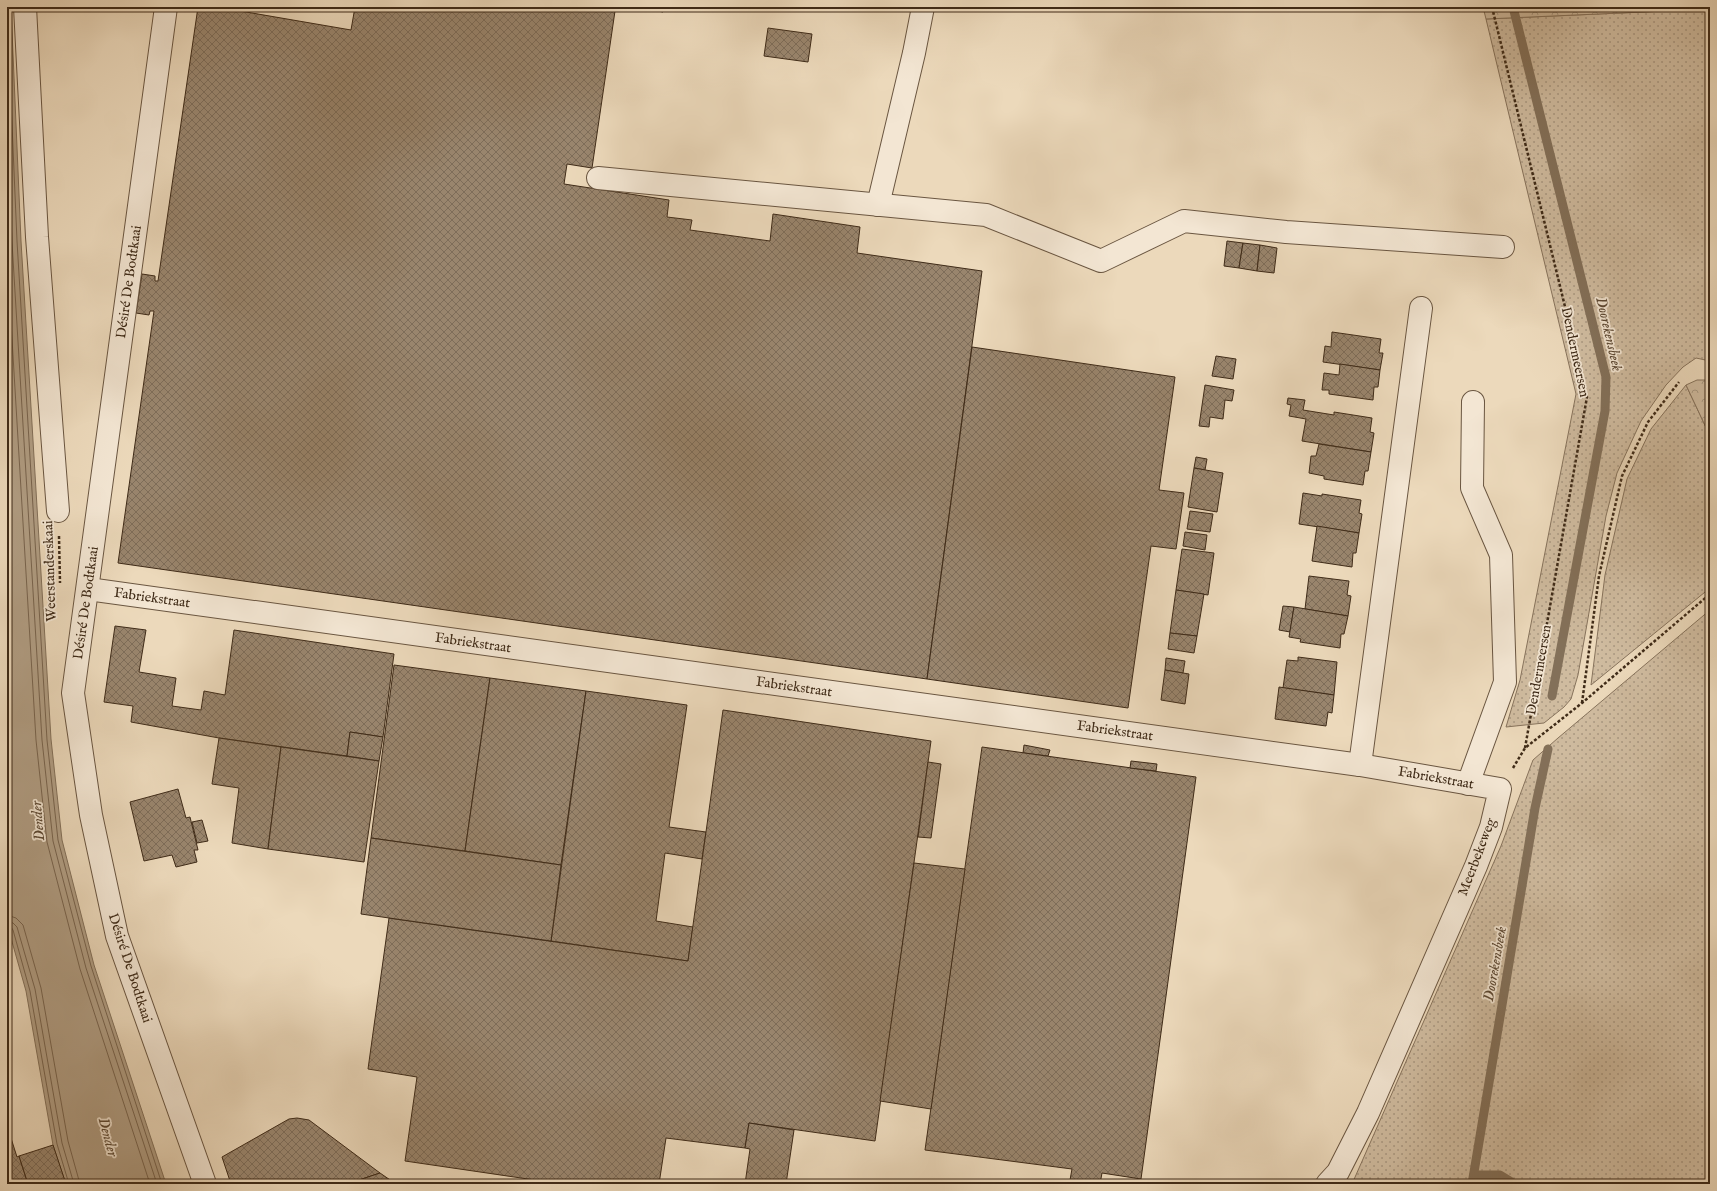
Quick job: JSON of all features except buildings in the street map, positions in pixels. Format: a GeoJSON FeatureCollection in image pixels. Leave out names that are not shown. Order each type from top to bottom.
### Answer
{"type":"FeatureCollection","features":[{"type":"Feature","properties":{"kind":"street"},"geometry":{"type":"LineString","coordinates":[[25,7],[37,237],[58,511]]}},
{"type":"Feature","properties":{"kind":"street","name":"Désiré De Bodtkaai"},"geometry":{"type":"LineString","coordinates":[[166,7],[73,693],[91,815],[117,936],[206,1184]]}},
{"type":"Feature","properties":{"kind":"street"},"geometry":{"type":"LineString","coordinates":[[878,205],[914,53],[923,7]]}},
{"type":"Feature","properties":{"kind":"street"},"geometry":{"type":"LineString","coordinates":[[598,178],[986,215],[1101,261],[1184,221],[1286,232],[1503,247]]}},
{"type":"Feature","properties":{"kind":"street"},"geometry":{"type":"LineString","coordinates":[[1360,765],[1421,308]]}},
{"type":"Feature","properties":{"kind":"street"},"geometry":{"type":"LineString","coordinates":[[1468,784],[1505,682],[1501,555],[1472,488],[1473,402]]}},
{"type":"Feature","properties":{"kind":"street","name":"Fabriekstraat"},"geometry":{"type":"LineString","coordinates":[[88,589],[1360,765],[1500,789]]}},
{"type":"Feature","properties":{"kind":"street","name":"Meerbekeweg"},"geometry":{"type":"LineString","coordinates":[[1327,1184],[1338,1172],[1368,1113],[1467,888],[1490,827],[1500,789]]}},
{"type":"Feature","properties":{"kind":"path","name":"Dendermeersen"},"geometry":{"type":"LineString","coordinates":[[1492,7],[1587,397],[1525,748]]}},
{"type":"Feature","properties":{"kind":"path"},"geometry":{"type":"LineString","coordinates":[[1582,703],[1599,576],[1622,476],[1648,422],[1679,382]]}},
{"type":"Feature","properties":{"kind":"path","name":"Weerstanderskaai"},"geometry":{"type":"LineString","coordinates":[[58,511],[60,588]]}},
{"type":"Feature","properties":{"kind":"path"},"geometry":{"type":"LineString","coordinates":[[1500,789],[1525,748],[1582,703],[1710,594]]}},
{"type":"Feature","properties":{"kind":"green space"},"geometry":{"type":"Polygon","coordinates":[[[1483,7],[1710,7],[1710,9],[1486,19],[1483,7]]]}},
{"type":"Feature","properties":{"kind":"green space"},"geometry":{"type":"Polygon","coordinates":[[[1710,9],[1710,361],[1696,358],[1683,367],[1666,385],[1641,421],[1617,473],[1606,516],[1578,675],[1571,699],[1564,707],[1544,723],[1506,727],[1520,680],[1576,394],[1486,19],[1710,9]]]}},
{"type":"Feature","properties":{"kind":"green space"},"geometry":{"type":"Polygon","coordinates":[[[1697,380],[1710,380],[1710,436],[1686,385],[1697,380]]]}},
{"type":"Feature","properties":{"kind":"green space"},"geometry":{"type":"Polygon","coordinates":[[[1686,385],[1710,436],[1710,588],[1591,685],[1605,575],[1627,479],[1651,429],[1686,385]]]}},
{"type":"Feature","properties":{"kind":"green space"},"geometry":{"type":"Polygon","coordinates":[[[1710,610],[1710,1184],[1352,1184],[1501,846],[1533,760],[1710,610]]]}},
{"type":"Feature","properties":{"kind":"water","name":"Dender"},"geometry":{"type":"Polygon","coordinates":[[[7,7],[11,7],[21,241],[51,739],[62,840],[94,965],[166,1184],[66,1184],[53,1145],[26,991],[7,924],[7,7]]]}},
{"type":"Feature","properties":{"kind":"waterway","name":"Doorekensbeek"},"geometry":{"type":"LineString","coordinates":[[1513,7],[1606,377],[1605,411],[1552,696]]}},
{"type":"Feature","properties":{"kind":"waterway","name":"Doorekensbeek"},"geometry":{"type":"LineString","coordinates":[[1472,1184],[1535,808],[1548,749]]}},
{"type":"Feature","properties":{"kind":"waterway"},"geometry":{"type":"LineString","coordinates":[[1474,1175],[1500,1175],[1515,1184]]}}]}
